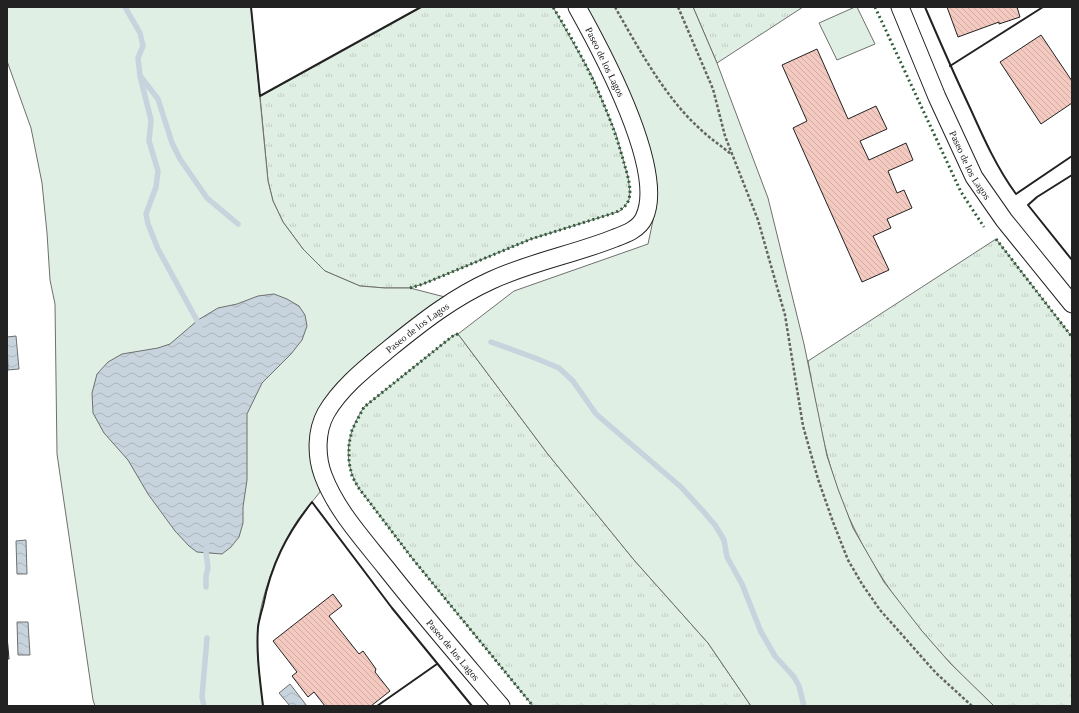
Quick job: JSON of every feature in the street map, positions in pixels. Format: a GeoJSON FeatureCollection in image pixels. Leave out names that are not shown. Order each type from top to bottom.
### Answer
{"type":"FeatureCollection","features":[{"type":"Feature","properties":{"kind":"street","name":"Paseo de los Lagos"},"geometry":{"type":"LineString","coordinates":[[501,706],[424,616],[352,525],[338,504],[323,474],[319,460],[318,444],[320,429],[326,414],[339,395],[368,366],[420,324],[464,293],[493,279],[631,232],[640,225],[645,217],[649,184],[640,144],[622,97],[597,44],[577,7]]}},
{"type":"Feature","properties":{"kind":"street","name":"Paseo de los Lagos"},"geometry":{"type":"LineString","coordinates":[[900,7],[938,98],[974,177],[1004,220],[1072,304]]}},
{"type":"Feature","properties":{"kind":"path"},"geometry":{"type":"LineString","coordinates":[[615,7],[650,68],[678,105],[697,127],[732,156]]}},
{"type":"Feature","properties":{"kind":"path"},"geometry":{"type":"LineString","coordinates":[[678,7],[713,89],[725,136],[758,220],[784,315],[803,426],[816,472],[848,560],[880,610],[936,673],[972,706]]}},
{"type":"Feature","properties":{"kind":"green space"},"geometry":{"type":"Polygon","coordinates":[[[7,7],[251,7],[268,181],[273,201],[283,222],[303,249],[325,271],[360,286],[410,288],[445,297],[366,356],[339,386],[313,467],[320,492],[290,532],[272,572],[263,600],[258,627],[258,647],[263,706],[95,706],[57,454],[55,304],[50,280],[42,183],[31,128],[7,61],[7,7]]]}},
{"type":"Feature","properties":{"kind":"green space"},"geometry":{"type":"Polygon","coordinates":[[[421,7],[553,7],[592,76],[616,134],[628,177],[630,192],[629,200],[620,211],[531,239],[423,284],[410,288],[360,286],[325,271],[303,249],[283,222],[273,201],[268,181],[260,96],[421,7]]]}},
{"type":"Feature","properties":{"kind":"green space"},"geometry":{"type":"Polygon","coordinates":[[[584,7],[693,7],[717,63],[768,198],[804,344],[827,456],[853,528],[884,582],[922,631],[950,663],[994,706],[751,706],[708,643],[634,560],[547,453],[458,334],[514,291],[648,244],[656,206],[657,185],[652,161],[584,7]]]}},
{"type":"Feature","properties":{"kind":"green space"},"geometry":{"type":"Polygon","coordinates":[[[693,7],[803,7],[717,63],[693,7]]]}},
{"type":"Feature","properties":{"kind":"green space"},"geometry":{"type":"Polygon","coordinates":[[[857,7],[875,44],[837,60],[819,23],[857,7]]]}},
{"type":"Feature","properties":{"kind":"green space"},"geometry":{"type":"Polygon","coordinates":[[[996,239],[1072,337],[1072,706],[994,706],[934,645],[898,601],[867,553],[854,528],[837,488],[820,425],[808,361],[996,239]]]}},
{"type":"Feature","properties":{"kind":"green space"},"geometry":{"type":"Polygon","coordinates":[[[458,334],[547,453],[634,560],[708,643],[751,706],[533,706],[412,558],[358,487],[353,477],[348,456],[350,436],[364,407],[454,335],[458,334]]]}},
{"type":"Feature","properties":{"kind":"water"},"geometry":{"type":"Polygon","coordinates":[[[274,294],[299,306],[305,315],[307,326],[302,340],[291,354],[262,383],[247,414],[247,480],[243,507],[243,523],[239,537],[231,547],[222,554],[197,552],[175,531],[148,494],[128,460],[104,433],[93,413],[92,393],[97,374],[108,362],[122,354],[158,348],[170,344],[198,320],[218,308],[237,304],[258,296],[274,294]]]}},
{"type":"Feature","properties":{"kind":"water"},"geometry":{"type":"Polygon","coordinates":[[[16,336],[19,369],[8,370],[7,337],[16,336]]]}},
{"type":"Feature","properties":{"kind":"water"},"geometry":{"type":"Polygon","coordinates":[[[26,540],[27,574],[17,574],[16,541],[26,540]]]}},
{"type":"Feature","properties":{"kind":"water"},"geometry":{"type":"Polygon","coordinates":[[[17,622],[28,622],[30,655],[18,655],[17,622]]]}},
{"type":"Feature","properties":{"kind":"water"},"geometry":{"type":"Polygon","coordinates":[[[290,684],[307,706],[290,706],[279,693],[290,684]]]}},
{"type":"Feature","properties":{"kind":"building"},"geometry":{"type":"Polygon","coordinates":[[[947,7],[1017,7],[1020,17],[999,24],[999,22],[958,37],[947,7]]]}},
{"type":"Feature","properties":{"kind":"building"},"geometry":{"type":"Polygon","coordinates":[[[1041,35],[1072,81],[1072,103],[1041,124],[1000,62],[1041,35]]]}},
{"type":"Feature","properties":{"kind":"building"},"geometry":{"type":"Polygon","coordinates":[[[817,49],[848,119],[876,106],[887,129],[860,141],[869,160],[906,143],[913,160],[888,171],[897,193],[904,190],[912,208],[887,219],[891,228],[873,236],[889,270],[862,282],[793,128],[807,121],[782,65],[817,49]]]}},
{"type":"Feature","properties":{"kind":"building"},"geometry":{"type":"Polygon","coordinates":[[[333,594],[342,606],[329,616],[359,654],[363,651],[376,669],[375,672],[390,691],[371,706],[325,706],[314,692],[308,697],[292,676],[297,672],[273,641],[333,594]]]}},
{"type":"Feature","properties":{"kind":"building"},"geometry":{"type":"Polygon","coordinates":[[[7,636],[9,659],[7,659],[7,636]]]}},
{"type":"Feature","properties":{"kind":"waterway"},"geometry":{"type":"LineString","coordinates":[[125,7],[140,33],[143,46],[138,58],[140,76],[151,120],[149,141],[158,171],[156,187],[146,214],[148,224],[158,249],[200,326]]}},
{"type":"Feature","properties":{"kind":"waterway"},"geometry":{"type":"LineString","coordinates":[[141,77],[158,99],[172,143],[180,159],[207,198],[238,224]]}},
{"type":"Feature","properties":{"kind":"waterway"},"geometry":{"type":"LineString","coordinates":[[491,342],[559,368],[573,381],[596,414],[681,487],[703,511],[715,525],[724,540],[727,557],[742,584],[761,632],[775,656],[794,677],[799,686],[804,706]]}},
{"type":"Feature","properties":{"kind":"waterway"},"geometry":{"type":"LineString","coordinates":[[206,587],[208,568],[206,553],[207,546]]}},
{"type":"Feature","properties":{"kind":"waterway"},"geometry":{"type":"LineString","coordinates":[[204,706],[202,697],[207,638]]}},
{"type":"Feature","properties":{"kind":"hedge"},"geometry":{"type":"LineString","coordinates":[[410,288],[531,239],[614,213],[619,211],[627,204],[630,194],[629,181],[611,122],[585,63],[553,7]]}},
{"type":"Feature","properties":{"kind":"hedge"},"geometry":{"type":"LineString","coordinates":[[875,7],[961,192],[984,227]]}},
{"type":"Feature","properties":{"kind":"hedge"},"geometry":{"type":"LineString","coordinates":[[996,239],[1072,337]]}},
{"type":"Feature","properties":{"kind":"hedge"},"geometry":{"type":"LineString","coordinates":[[458,334],[454,335],[364,407],[352,430],[349,444],[349,462],[352,476],[358,487],[412,558],[533,706]]}},
{"type":"Feature","properties":{"kind":"wall"},"geometry":{"type":"LineString","coordinates":[[251,7],[260,96],[421,7]]}},
{"type":"Feature","properties":{"kind":"wall"},"geometry":{"type":"LineString","coordinates":[[925,7],[953,72],[986,142],[997,164],[1016,194],[1072,156]]}},
{"type":"Feature","properties":{"kind":"wall"},"geometry":{"type":"LineString","coordinates":[[950,66],[1043,7]]}},
{"type":"Feature","properties":{"kind":"wall"},"geometry":{"type":"LineString","coordinates":[[1072,175],[1037,197],[1028,205],[1072,260]]}},
{"type":"Feature","properties":{"kind":"wall"},"geometry":{"type":"LineString","coordinates":[[263,706],[258,657],[259,619],[275,564],[294,526],[312,502],[392,608],[472,706]]}},
{"type":"Feature","properties":{"kind":"wall"},"geometry":{"type":"LineString","coordinates":[[377,706],[437,664]]}}]}
